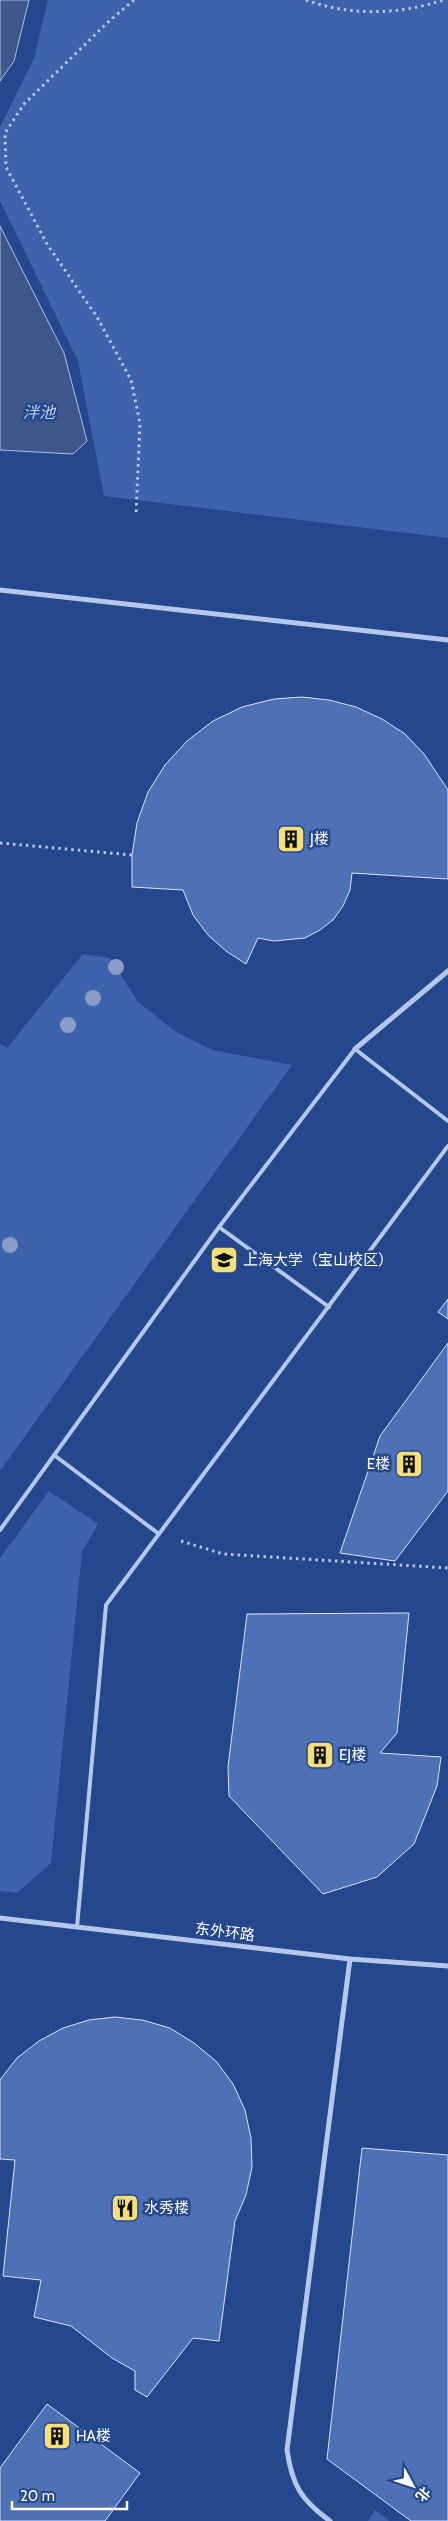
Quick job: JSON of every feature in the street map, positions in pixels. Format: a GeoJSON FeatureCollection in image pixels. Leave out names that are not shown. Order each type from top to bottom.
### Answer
{"type":"FeatureCollection","features":[{"type":"Feature","properties":{"kind":"street"},"geometry":{"type":"LineString","coordinates":[[0,590],[448,640]]}},
{"type":"Feature","properties":{"kind":"street"},"geometry":{"type":"LineString","coordinates":[[355,1049],[448,971]]}},
{"type":"Feature","properties":{"kind":"street","name":"东外环路"},"geometry":{"type":"LineString","coordinates":[[0,1918],[350,1959],[448,1966]]}},
{"type":"Feature","properties":{"kind":"street"},"geometry":{"type":"LineString","coordinates":[[330,2521],[300,2495],[290,2474],[287,2450],[350,1959]]}},
{"type":"Feature","properties":{"kind":"lane"},"geometry":{"type":"LineString","coordinates":[[0,1530],[219,1228],[355,1049],[448,1121]]}},
{"type":"Feature","properties":{"kind":"lane"},"geometry":{"type":"LineString","coordinates":[[77,1927],[106,1605],[448,1146]]}},
{"type":"Feature","properties":{"kind":"lane"},"geometry":{"type":"LineString","coordinates":[[219,1228],[329,1307]]}},
{"type":"Feature","properties":{"kind":"lane"},"geometry":{"type":"LineString","coordinates":[[54,1455],[159,1534]]}},
{"type":"Feature","properties":{"kind":"path"},"geometry":{"type":"LineString","coordinates":[[134,0],[107,23],[24,104],[5,133],[6,167],[47,244],[97,317],[131,380],[140,423],[136,515]]}},
{"type":"Feature","properties":{"kind":"path"},"geometry":{"type":"LineString","coordinates":[[306,0],[320,5],[371,13],[424,7],[442,0]]}},
{"type":"Feature","properties":{"kind":"path"},"geometry":{"type":"LineString","coordinates":[[0,843],[132,855]]}},
{"type":"Feature","properties":{"kind":"path"},"geometry":{"type":"LineString","coordinates":[[159,1534],[223,1554],[448,1568]]}},
{"type":"Feature","properties":{"kind":"shaded area"},"geometry":{"type":"Polygon","coordinates":[[[48,0],[448,0],[448,538],[104,496],[78,361],[0,201],[0,127],[34,58],[48,0]]]}},
{"type":"Feature","properties":{"kind":"shaded area"},"geometry":{"type":"Polygon","coordinates":[[[83,954],[110,958],[138,1002],[176,1032],[212,1050],[292,1065],[0,1471],[0,1044],[7,1048],[83,954]]]}},
{"type":"Feature","properties":{"kind":"shaded area"},"geometry":{"type":"Polygon","coordinates":[[[49,1491],[98,1524],[82,1551],[51,1863],[17,1893],[0,1891],[0,1558],[49,1491]]]}},
{"type":"Feature","properties":{"kind":"shaded area"},"geometry":{"type":"Polygon","coordinates":[[[375,2510],[389,2521],[368,2521],[375,2510]]]}},
{"type":"Feature","properties":{"kind":"water"},"geometry":{"type":"Polygon","coordinates":[[[0,0],[29,0],[14,61],[0,81],[0,0]]]}},
{"type":"Feature","properties":{"kind":"water","name":"泮池"},"geometry":{"type":"Polygon","coordinates":[[[0,226],[64,353],[87,441],[73,454],[0,450],[0,226]]]}},
{"type":"Feature","properties":{"kind":"building","name":"J楼"},"geometry":{"type":"Polygon","coordinates":[[[302,697],[329,700],[356,707],[382,719],[405,734],[424,754],[448,790],[448,879],[352,873],[350,890],[343,906],[333,920],[305,938],[274,941],[258,938],[246,964],[226,951],[208,935],[193,915],[183,890],[132,887],[132,855],[137,823],[148,792],[165,765],[187,741],[213,721],[242,707],[274,699],[302,697]]]}},
{"type":"Feature","properties":{"kind":"building"},"geometry":{"type":"Polygon","coordinates":[[[448,1299],[448,1319],[438,1312],[448,1299]]]}},
{"type":"Feature","properties":{"kind":"building","name":"E楼"},"geometry":{"type":"Polygon","coordinates":[[[448,1343],[448,1491],[395,1561],[340,1553],[380,1436],[448,1343]]]}},
{"type":"Feature","properties":{"kind":"building","name":"EJ楼"},"geometry":{"type":"Polygon","coordinates":[[[409,1613],[397,1733],[380,1753],[441,1757],[437,1786],[414,1844],[377,1877],[323,1894],[229,1796],[228,1767],[247,1614],[409,1613]]]}},
{"type":"Feature","properties":{"kind":"building","name":"水秀楼"},"geometry":{"type":"Polygon","coordinates":[[[115,2017],[142,2020],[170,2028],[194,2043],[216,2061],[233,2084],[245,2110],[251,2138],[252,2167],[246,2195],[235,2221],[219,2341],[193,2338],[147,2397],[135,2390],[135,2371],[112,2358],[71,2326],[34,2317],[41,2280],[3,2276],[15,2160],[0,2159],[0,2080],[17,2058],[39,2041],[63,2028],[89,2020],[115,2017]]]}},
{"type":"Feature","properties":{"kind":"building"},"geometry":{"type":"Polygon","coordinates":[[[362,2148],[448,2155],[448,2521],[411,2521],[327,2459],[362,2148]]]}},
{"type":"Feature","properties":{"kind":"building","name":"HA楼"},"geometry":{"type":"Polygon","coordinates":[[[47,2404],[140,2473],[105,2521],[0,2521],[0,2468],[47,2404]]]}},
{"type":"Feature","properties":{"kind":"place","name":"J楼"},"geometry":{"type":"Point","coordinates":[291,839]}},
{"type":"Feature","properties":{"kind":"place","name":"上海大学（宝山校区）"},"geometry":{"type":"Point","coordinates":[224,1260]}},
{"type":"Feature","properties":{"kind":"place","name":"E楼"},"geometry":{"type":"Point","coordinates":[409,1464]}},
{"type":"Feature","properties":{"kind":"place","name":"EJ楼"},"geometry":{"type":"Point","coordinates":[320,1755]}},
{"type":"Feature","properties":{"kind":"place","name":"水秀楼"},"geometry":{"type":"Point","coordinates":[125,2208]}},
{"type":"Feature","properties":{"kind":"place","name":"HA楼"},"geometry":{"type":"Point","coordinates":[57,2436]}}]}
